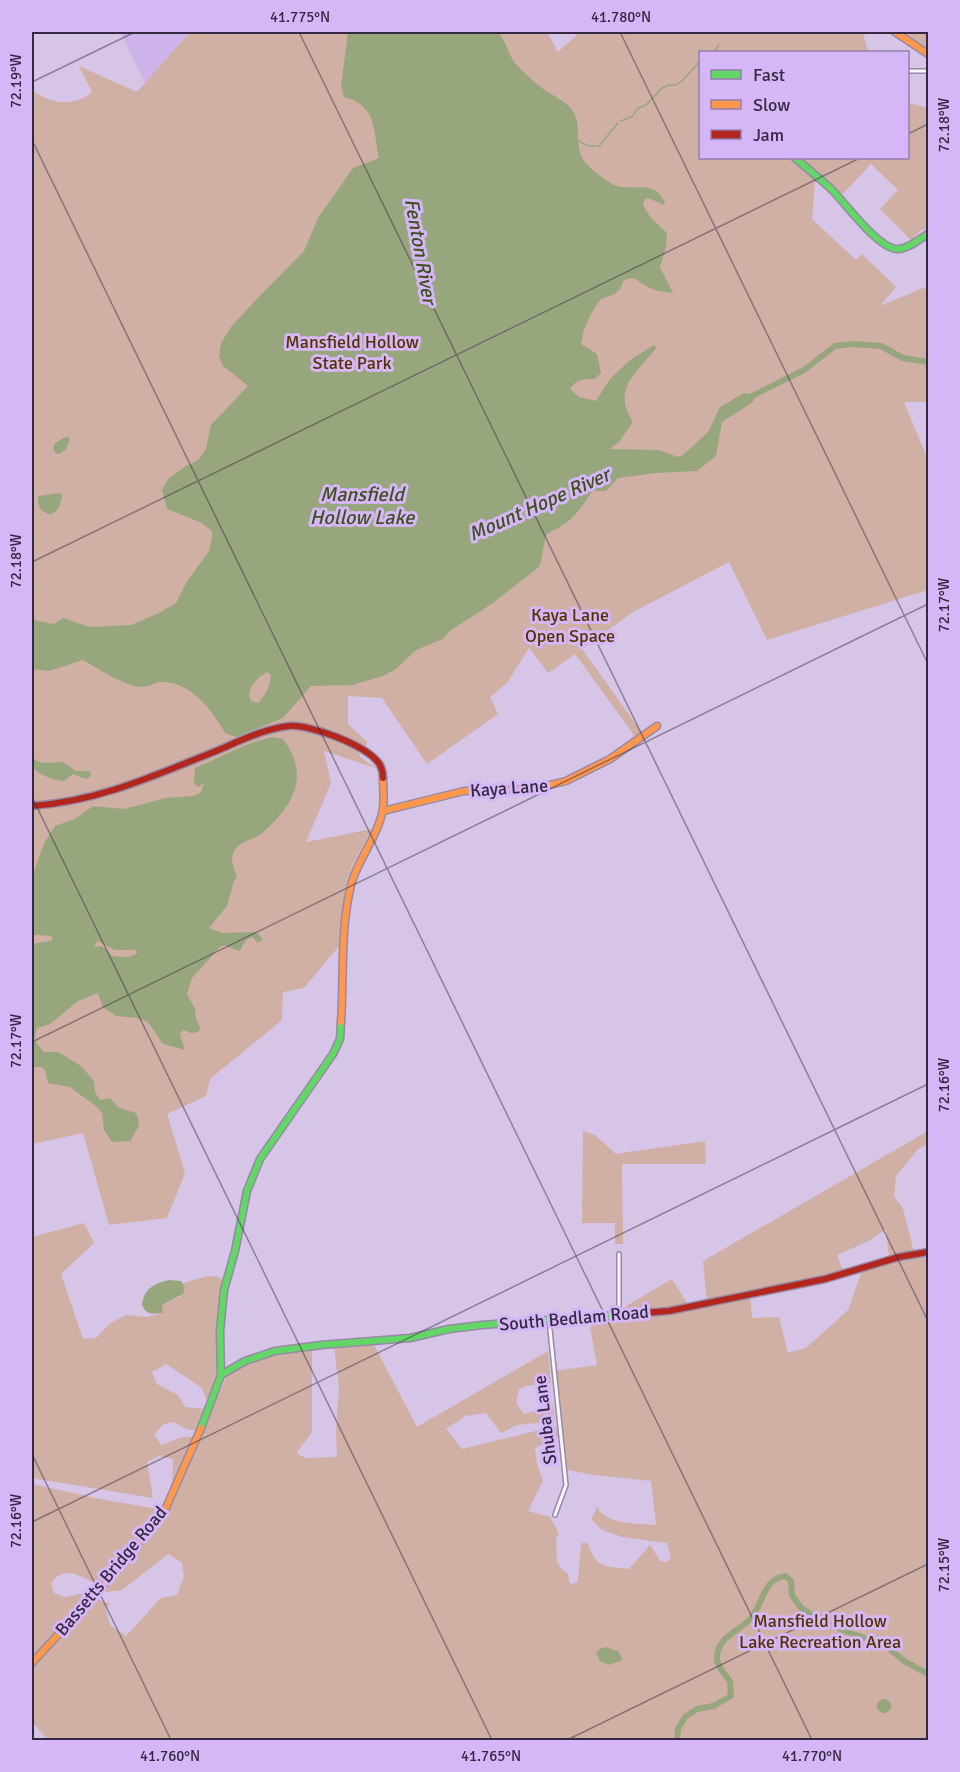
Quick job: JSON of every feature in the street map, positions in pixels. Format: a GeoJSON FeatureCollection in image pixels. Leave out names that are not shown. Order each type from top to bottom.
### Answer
{"type":"FeatureCollection","features":[{"type":"Feature","properties":{"kind":"street"},"geometry":{"type":"LineString","coordinates":[[895,32],[928,54]]}},
{"type":"Feature","properties":{"kind":"street"},"geometry":{"type":"LineString","coordinates":[[909,71],[928,71]]}},
{"type":"Feature","properties":{"kind":"street"},"geometry":{"type":"LineString","coordinates":[[796,159],[830,188],[874,235],[886,244],[895,249],[903,248],[928,234]]}},
{"type":"Feature","properties":{"kind":"street","name":"Bassetts Bridge Road"},"geometry":{"type":"LineString","coordinates":[[32,806],[69,802],[119,790],[228,746],[285,727],[298,725],[313,728],[372,757],[378,762],[383,772],[383,811],[377,830],[357,865],[350,886],[344,941],[340,1039],[333,1054],[260,1159],[247,1191],[235,1251],[224,1290],[219,1385],[165,1510],[109,1579],[33,1662]]}},
{"type":"Feature","properties":{"kind":"street","name":"Kaya Lane"},"geometry":{"type":"LineString","coordinates":[[383,811],[405,808],[464,791],[553,786],[596,767],[657,726]]}},
{"type":"Feature","properties":{"kind":"street","name":"South Bedlam Road"},"geometry":{"type":"LineString","coordinates":[[221,1375],[245,1361],[275,1351],[410,1338],[449,1329],[669,1311],[825,1280],[899,1257],[928,1252]]}},
{"type":"Feature","properties":{"kind":"street"},"geometry":{"type":"LineString","coordinates":[[619,1254],[619,1314]]}},
{"type":"Feature","properties":{"kind":"street","name":"Shuba Lane"},"geometry":{"type":"LineString","coordinates":[[549,1320],[566,1485],[555,1515]]}},
{"type":"Feature","properties":{"kind":"shaded area"},"geometry":{"type":"Polygon","coordinates":[[[120,32],[190,32],[145,83],[120,32]]]}},
{"type":"Feature","properties":{"kind":"green space","name":"Mansfield Hollow State Park"},"geometry":{"type":"Polygon","coordinates":[[[190,32],[547,32],[558,52],[580,32],[863,32],[868,51],[699,51],[699,159],[909,159],[909,103],[928,108],[928,228],[920,231],[911,240],[880,209],[898,190],[871,164],[841,196],[821,176],[815,182],[812,219],[856,260],[862,254],[896,287],[880,306],[928,286],[928,402],[904,402],[928,460],[928,590],[767,640],[729,562],[633,612],[582,649],[643,734],[636,738],[575,654],[548,673],[529,648],[507,683],[490,697],[498,714],[427,764],[382,698],[348,696],[348,724],[367,742],[366,747],[358,744],[360,757],[378,769],[324,751],[331,783],[306,842],[372,829],[347,879],[339,946],[304,988],[283,992],[282,1020],[210,1079],[206,1096],[167,1114],[185,1173],[167,1218],[109,1225],[83,1133],[32,1144],[32,90],[54,101],[69,102],[84,97],[92,92],[79,66],[137,92],[190,32]]]}},
{"type":"Feature","properties":{"kind":"green space"},"geometry":{"type":"Polygon","coordinates":[[[903,32],[928,32],[928,49],[903,32]]]}},
{"type":"Feature","properties":{"kind":"green space"},"geometry":{"type":"Polygon","coordinates":[[[583,1131],[595,1135],[616,1154],[705,1141],[706,1164],[622,1164],[623,1244],[615,1244],[615,1223],[582,1223],[583,1131]]]}},
{"type":"Feature","properties":{"kind":"green space"},"geometry":{"type":"Polygon","coordinates":[[[928,1131],[928,1144],[918,1149],[896,1176],[894,1196],[903,1209],[914,1252],[889,1258],[886,1229],[871,1240],[837,1255],[843,1270],[821,1278],[707,1302],[703,1261],[928,1131]]]}},
{"type":"Feature","properties":{"kind":"green space"},"geometry":{"type":"Polygon","coordinates":[[[84,1223],[94,1243],[61,1274],[83,1339],[96,1338],[109,1324],[126,1315],[146,1317],[163,1313],[162,1305],[181,1296],[185,1287],[183,1283],[208,1276],[219,1277],[223,1281],[218,1314],[216,1372],[208,1403],[202,1388],[166,1364],[152,1372],[157,1384],[178,1395],[185,1407],[205,1409],[196,1431],[184,1428],[175,1422],[164,1424],[154,1434],[161,1445],[180,1438],[193,1437],[172,1489],[173,1459],[159,1456],[147,1462],[153,1498],[32,1478],[32,1237],[84,1223]]]}},
{"type":"Feature","properties":{"kind":"green space","name":"Mansfield Hollow Lake Recreation Area"},"geometry":{"type":"Polygon","coordinates":[[[928,1257],[928,1740],[42,1740],[47,1739],[32,1722],[32,1670],[59,1634],[97,1597],[111,1604],[105,1607],[110,1625],[126,1636],[161,1598],[177,1595],[184,1576],[182,1563],[168,1554],[122,1590],[100,1593],[168,1509],[227,1375],[250,1362],[277,1354],[312,1348],[312,1432],[297,1454],[306,1458],[337,1457],[339,1387],[334,1346],[373,1343],[417,1427],[548,1351],[551,1383],[519,1389],[516,1403],[524,1414],[553,1403],[555,1421],[517,1425],[501,1433],[486,1413],[465,1416],[446,1429],[462,1449],[556,1426],[558,1437],[535,1448],[537,1464],[543,1481],[528,1511],[550,1517],[559,1534],[556,1537],[558,1563],[568,1574],[569,1582],[573,1585],[578,1581],[581,1544],[584,1542],[588,1544],[599,1562],[608,1566],[629,1569],[650,1545],[660,1561],[667,1562],[671,1558],[667,1543],[622,1537],[602,1530],[591,1519],[598,1506],[599,1511],[611,1519],[626,1523],[656,1525],[651,1481],[567,1470],[554,1371],[597,1365],[590,1327],[605,1318],[672,1313],[750,1297],[752,1318],[779,1317],[788,1353],[806,1348],[848,1310],[862,1271],[900,1261],[928,1257]]]}},
{"type":"Feature","properties":{"kind":"green space"},"geometry":{"type":"Polygon","coordinates":[[[672,1279],[689,1306],[621,1313],[621,1309],[672,1279]]]}},
{"type":"Feature","properties":{"kind":"green space"},"geometry":{"type":"Polygon","coordinates":[[[32,1484],[158,1509],[156,1516],[100,1585],[68,1573],[62,1574],[51,1583],[54,1593],[65,1597],[95,1591],[32,1661],[32,1484]]]}},
{"type":"Feature","properties":{"kind":"water","name":"Mansfield Hollow Lake"},"geometry":{"type":"Polygon","coordinates":[[[348,32],[497,32],[518,66],[572,109],[576,118],[579,150],[587,165],[614,185],[655,190],[665,202],[664,205],[648,198],[644,200],[643,205],[651,218],[667,233],[666,247],[660,267],[673,293],[648,287],[630,278],[623,281],[615,293],[601,299],[588,320],[581,344],[597,354],[601,373],[595,379],[578,381],[570,389],[579,397],[596,401],[610,379],[629,361],[654,345],[656,348],[629,382],[625,400],[633,422],[619,442],[610,449],[659,450],[678,457],[708,432],[720,407],[744,393],[755,395],[753,402],[722,422],[716,456],[697,471],[618,478],[606,491],[592,491],[571,519],[546,535],[540,566],[493,603],[451,630],[443,639],[416,650],[396,669],[383,676],[352,685],[311,686],[283,718],[236,737],[225,733],[207,706],[181,686],[160,682],[144,687],[135,686],[83,660],[49,671],[32,669],[32,618],[54,624],[63,618],[90,627],[131,625],[176,603],[186,583],[209,551],[212,531],[200,522],[167,509],[162,490],[168,479],[198,460],[206,449],[211,425],[248,386],[223,366],[219,356],[221,343],[231,327],[304,251],[318,218],[353,168],[379,158],[372,120],[368,112],[355,101],[344,97],[341,87],[348,32]],[[268,672],[253,684],[250,693],[251,701],[258,703],[263,697],[269,686],[271,675],[268,672]]]}},
{"type":"Feature","properties":{"kind":"water"},"geometry":{"type":"Polygon","coordinates":[[[67,436],[70,439],[66,449],[60,454],[55,453],[53,448],[55,443],[67,436]]]}},
{"type":"Feature","properties":{"kind":"water"},"geometry":{"type":"Polygon","coordinates":[[[60,493],[62,496],[57,510],[48,514],[41,510],[38,496],[60,493]]]}},
{"type":"Feature","properties":{"kind":"water"},"geometry":{"type":"Polygon","coordinates":[[[272,737],[283,739],[296,766],[297,778],[289,802],[282,813],[261,834],[237,847],[233,854],[232,861],[237,878],[234,881],[227,906],[209,928],[222,933],[256,932],[263,939],[258,943],[252,937],[247,939],[240,951],[221,946],[192,978],[187,994],[195,1009],[196,1019],[201,1029],[198,1032],[191,1033],[184,1030],[181,1032],[185,1050],[163,1044],[148,1022],[137,1018],[116,1016],[103,1007],[98,993],[78,1001],[50,1024],[37,1028],[34,1040],[44,1052],[58,1052],[81,1066],[94,1081],[95,1092],[100,1100],[110,1098],[119,1108],[136,1113],[139,1125],[131,1141],[112,1142],[104,1130],[102,1113],[97,1107],[70,1087],[48,1083],[43,1068],[32,1068],[32,944],[50,941],[53,938],[51,936],[32,936],[32,878],[44,843],[55,826],[75,819],[93,806],[124,809],[166,798],[194,796],[201,792],[204,783],[198,787],[194,783],[195,768],[248,744],[272,737]],[[97,941],[94,947],[105,948],[112,956],[129,957],[138,952],[134,950],[115,950],[97,941]]]}},
{"type":"Feature","properties":{"kind":"water"},"geometry":{"type":"Polygon","coordinates":[[[32,759],[43,763],[63,762],[76,771],[90,771],[91,776],[86,779],[73,774],[64,781],[50,778],[32,767],[32,759]]]}},
{"type":"Feature","properties":{"kind":"water"},"geometry":{"type":"Polygon","coordinates":[[[169,1280],[181,1281],[185,1287],[183,1294],[162,1305],[163,1313],[148,1312],[142,1305],[145,1294],[154,1285],[169,1280]]]}},
{"type":"Feature","properties":{"kind":"water"},"geometry":{"type":"Polygon","coordinates":[[[605,1647],[618,1651],[622,1657],[621,1661],[608,1665],[600,1661],[596,1653],[605,1647]]]}},
{"type":"Feature","properties":{"kind":"water"},"geometry":{"type":"Polygon","coordinates":[[[884,1699],[889,1701],[891,1706],[889,1711],[884,1713],[879,1711],[877,1706],[879,1701],[884,1699]]]}},
{"type":"Feature","properties":{"kind":"waterway"},"geometry":{"type":"LineString","coordinates":[[715,51],[719,45]]}},
{"type":"Feature","properties":{"kind":"waterway"},"geometry":{"type":"LineString","coordinates":[[621,121],[633,116],[637,109],[646,105],[662,88],[676,85],[683,80],[699,62]]}},
{"type":"Feature","properties":{"kind":"waterway"},"geometry":{"type":"LineString","coordinates":[[578,141],[589,146],[599,146],[618,123]]}},
{"type":"Feature","properties":{"kind":"waterway","name":"Mount Hope River"},"geometry":{"type":"LineString","coordinates":[[750,397],[804,370],[835,346],[852,344],[881,346],[903,358],[928,362]]}},
{"type":"Feature","properties":{"kind":"waterway"},"geometry":{"type":"LineString","coordinates":[[677,1740],[678,1729],[685,1717],[697,1709],[713,1706],[731,1696],[730,1682],[717,1662],[718,1650],[725,1639],[752,1617],[768,1586],[773,1581],[786,1576],[791,1581],[792,1595],[801,1608],[847,1632],[884,1644],[904,1661],[928,1674]]}},
{"type":"Feature","properties":{"kind":"traffic: fast"},"geometry":{"type":"LineString","coordinates":[[796,159],[830,188],[872,234],[891,248],[907,247],[928,234]]}},
{"type":"Feature","properties":{"kind":"traffic: fast"},"geometry":{"type":"LineString","coordinates":[[201,1428],[221,1375],[220,1332],[224,1290],[235,1251],[247,1191],[260,1159],[333,1054],[340,1039],[341,1022]]}},
{"type":"Feature","properties":{"kind":"traffic: fast"},"geometry":{"type":"LineString","coordinates":[[221,1375],[245,1361],[275,1351],[410,1338],[449,1329],[482,1325],[630,1314]]}},
{"type":"Feature","properties":{"kind":"traffic: slow"},"geometry":{"type":"LineString","coordinates":[[895,32],[928,54]]}},
{"type":"Feature","properties":{"kind":"traffic: slow"},"geometry":{"type":"LineString","coordinates":[[383,811],[464,791],[533,789],[566,781],[610,759],[657,726]]}},
{"type":"Feature","properties":{"kind":"traffic: slow"},"geometry":{"type":"LineString","coordinates":[[341,1022],[344,936],[348,902],[354,876],[382,814],[383,778]]}},
{"type":"Feature","properties":{"kind":"traffic: slow"},"geometry":{"type":"LineString","coordinates":[[32,1663],[109,1579],[165,1510],[201,1428]]}},
{"type":"Feature","properties":{"kind":"traffic: jam"},"geometry":{"type":"LineString","coordinates":[[32,806],[79,799],[124,787],[259,733],[289,726],[324,732],[352,744],[374,758],[381,767],[383,778]]}},
{"type":"Feature","properties":{"kind":"traffic: jam"},"geometry":{"type":"LineString","coordinates":[[630,1314],[669,1311],[825,1279],[899,1257],[928,1252]]}},
{"type":"Feature","properties":{"kind":"water label","name":"Fenton River"},"geometry":{"type":"Point","coordinates":[421,251]}},
{"type":"Feature","properties":{"kind":"park label","name":"Kaya Lane Open Space"},"geometry":{"type":"Point","coordinates":[570,625]}}]}
